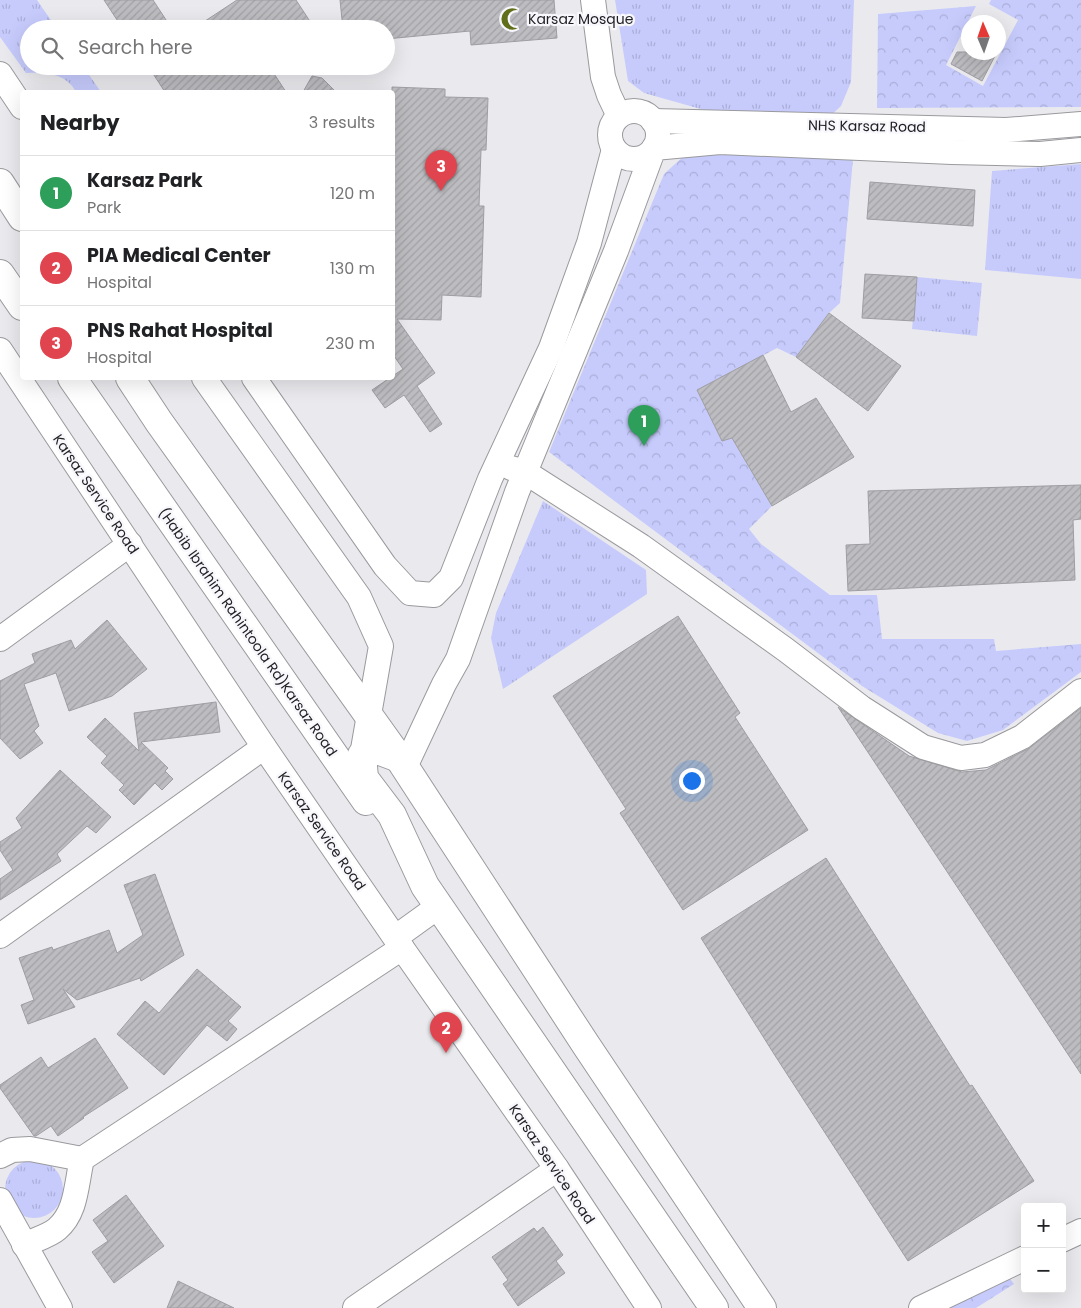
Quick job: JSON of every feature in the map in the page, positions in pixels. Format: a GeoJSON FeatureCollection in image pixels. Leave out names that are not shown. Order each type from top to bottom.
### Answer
{"type":"FeatureCollection","features":[{"type":"Feature","properties":{"kind":"highway"},"geometry":{"type":"LineString","coordinates":[[0,183],[20,214]]}},
{"type":"Feature","properties":{"kind":"highway"},"geometry":{"type":"LineString","coordinates":[[0,274],[20,303]]}},
{"type":"Feature","properties":{"kind":"highway","name":"(Habib Ibrahim Rahintoola Rd)Karsaz Road"},"geometry":{"type":"LineString","coordinates":[[73,380],[432,896]]}},
{"type":"Feature","properties":{"kind":"highway"},"geometry":{"type":"LineString","coordinates":[[131,380],[402,762],[586,1045],[762,1308]]}},
{"type":"Feature","properties":{"kind":"highway"},"geometry":{"type":"LineString","coordinates":[[402,762],[372,748],[362,755],[364,778],[392,814],[432,896],[714,1308]]}},
{"type":"Feature","properties":{"kind":"street"},"geometry":{"type":"LineString","coordinates":[[593,0],[603,77],[619,116]]}},
{"type":"Feature","properties":{"kind":"street"},"geometry":{"type":"LineString","coordinates":[[0,74],[20,104]]}},
{"type":"Feature","properties":{"kind":"street"},"geometry":{"type":"LineString","coordinates":[[402,762],[458,659],[525,472],[616,251],[654,148],[658,139],[653,121],[646,115],[628,112],[619,116],[613,123],[610,141],[614,149],[621,156],[630,159],[648,154],[654,148],[720,142],[1040,154],[1081,150]]}},
{"type":"Feature","properties":{"kind":"street","name":"NHS Karsaz Road"},"geometry":{"type":"LineString","coordinates":[[653,121],[1006,130],[1081,124]]}},
{"type":"Feature","properties":{"kind":"street"},"geometry":{"type":"LineString","coordinates":[[255,380],[386,566],[410,593],[434,595],[451,578],[498,462],[551,348],[589,243],[614,149]]}},
{"type":"Feature","properties":{"kind":"street"},"geometry":{"type":"LineString","coordinates":[[589,243],[616,251]]}},
{"type":"Feature","properties":{"kind":"street","name":"Karsaz Service Road"},"geometry":{"type":"LineString","coordinates":[[1,353],[264,747],[557,1169],[649,1308]]}},
{"type":"Feature","properties":{"kind":"street"},"geometry":{"type":"LineString","coordinates":[[205,380],[359,597],[381,646],[362,755]]}},
{"type":"Feature","properties":{"kind":"street"},"geometry":{"type":"LineString","coordinates":[[498,462],[525,472],[641,546],[786,650],[862,708],[923,747],[961,758],[986,755],[1022,737],[1081,691]]}},
{"type":"Feature","properties":{"kind":"street"},"geometry":{"type":"LineString","coordinates":[[0,640],[130,544]]}},
{"type":"Feature","properties":{"kind":"street"},"geometry":{"type":"LineString","coordinates":[[0,936],[264,747]]}},
{"type":"Feature","properties":{"kind":"street"},"geometry":{"type":"LineString","coordinates":[[24,1245],[56,1231],[69,1216],[82,1159],[399,942],[432,896]]}},
{"type":"Feature","properties":{"kind":"street"},"geometry":{"type":"LineString","coordinates":[[0,1156],[12,1150],[30,1149],[82,1159]]}},
{"type":"Feature","properties":{"kind":"street"},"geometry":{"type":"LineString","coordinates":[[355,1308],[557,1169]]}},
{"type":"Feature","properties":{"kind":"street"},"geometry":{"type":"LineString","coordinates":[[0,1200],[60,1308]]}},
{"type":"Feature","properties":{"kind":"street"},"geometry":{"type":"LineString","coordinates":[[1066,1238],[1081,1231]]}},
{"type":"Feature","properties":{"kind":"street"},"geometry":{"type":"LineString","coordinates":[[921,1308],[1021,1260]]}},
{"type":"Feature","properties":{"kind":"green space"},"geometry":{"type":"Polygon","coordinates":[[[0,0],[37,0],[51,20],[20,20],[20,65],[0,37],[0,0]]]}},
{"type":"Feature","properties":{"kind":"green space"},"geometry":{"type":"Polygon","coordinates":[[[615,0],[854,0],[851,82],[841,106],[823,123],[729,117],[644,93],[628,81],[615,0]]]}},
{"type":"Feature","properties":{"kind":"green space"},"geometry":{"type":"Polygon","coordinates":[[[991,0],[1081,0],[1081,107],[877,108],[878,14],[976,6],[971,15],[961,15],[961,36],[946,65],[983,86],[997,60],[1006,60],[1006,43],[1018,20],[989,4],[991,0]]]}},
{"type":"Feature","properties":{"kind":"green space"},"geometry":{"type":"Polygon","coordinates":[[[54,75],[89,75],[100,90],[75,90],[61,77],[54,75]]]}},
{"type":"Feature","properties":{"kind":"green space"},"geometry":{"type":"Polygon","coordinates":[[[708,146],[853,159],[840,303],[829,313],[796,357],[777,348],[697,390],[722,440],[732,438],[772,506],[749,529],[761,544],[830,595],[877,595],[882,639],[994,639],[996,651],[1081,644],[1081,672],[1003,730],[967,741],[938,733],[862,686],[549,452],[664,174],[685,155],[708,146]]]}},
{"type":"Feature","properties":{"kind":"green space"},"geometry":{"type":"Polygon","coordinates":[[[1081,164],[1081,279],[985,270],[992,171],[1081,164]]]}},
{"type":"Feature","properties":{"kind":"green space"},"geometry":{"type":"Polygon","coordinates":[[[917,277],[982,283],[977,336],[912,329],[917,277]]]}},
{"type":"Feature","properties":{"kind":"green space"},"geometry":{"type":"Polygon","coordinates":[[[543,501],[646,570],[647,594],[503,689],[491,638],[496,613],[543,501]]]}},
{"type":"Feature","properties":{"kind":"green space"},"geometry":{"type":"Polygon","coordinates":[[[34,1160],[45,1162],[58,1173],[63,1189],[61,1200],[50,1213],[34,1218],[23,1216],[10,1205],[5,1189],[7,1178],[18,1165],[34,1160]]]}},
{"type":"Feature","properties":{"kind":"green space"},"geometry":{"type":"Polygon","coordinates":[[[1008,1276],[1014,1284],[976,1308],[946,1308],[1008,1276]]]}},
{"type":"Feature","properties":{"kind":"building"},"geometry":{"type":"Polygon","coordinates":[[[104,0],[153,0],[166,20],[117,20],[104,0]]]}},
{"type":"Feature","properties":{"kind":"building"},"geometry":{"type":"Polygon","coordinates":[[[237,0],[296,0],[309,20],[207,20],[237,0]]]}},
{"type":"Feature","properties":{"kind":"building"},"geometry":{"type":"Polygon","coordinates":[[[340,0],[554,0],[557,38],[471,45],[470,31],[395,38],[395,20],[342,20],[340,0]]]}},
{"type":"Feature","properties":{"kind":"building"},"geometry":{"type":"Polygon","coordinates":[[[957,52],[961,52],[961,60],[993,60],[982,81],[951,64],[957,52]]]}},
{"type":"Feature","properties":{"kind":"building"},"geometry":{"type":"Polygon","coordinates":[[[154,75],[275,75],[285,90],[164,90],[154,75]]]}},
{"type":"Feature","properties":{"kind":"building"},"geometry":{"type":"Polygon","coordinates":[[[312,76],[322,78],[334,90],[304,90],[312,76]]]}},
{"type":"Feature","properties":{"kind":"building"},"geometry":{"type":"Polygon","coordinates":[[[392,87],[445,89],[445,97],[488,98],[486,150],[481,150],[479,206],[484,206],[481,297],[442,295],[441,320],[397,319],[435,373],[417,386],[442,424],[430,432],[404,395],[385,408],[372,390],[387,380],[395,380],[395,374],[403,369],[395,357],[395,90],[392,90],[392,87]]]}},
{"type":"Feature","properties":{"kind":"building"},"geometry":{"type":"Polygon","coordinates":[[[870,182],[975,190],[973,226],[867,219],[870,182]]]}},
{"type":"Feature","properties":{"kind":"building"},"geometry":{"type":"Polygon","coordinates":[[[865,274],[917,277],[914,321],[862,318],[865,274]]]}},
{"type":"Feature","properties":{"kind":"building"},"geometry":{"type":"Polygon","coordinates":[[[829,313],[901,366],[868,411],[796,357],[829,313]]]}},
{"type":"Feature","properties":{"kind":"building"},"geometry":{"type":"Polygon","coordinates":[[[763,355],[791,412],[816,398],[854,457],[772,506],[732,438],[722,441],[697,390],[763,355]]]}},
{"type":"Feature","properties":{"kind":"building"},"geometry":{"type":"Polygon","coordinates":[[[1081,485],[1081,519],[1073,520],[1075,580],[848,591],[846,545],[870,544],[868,491],[1081,485]]]}},
{"type":"Feature","properties":{"kind":"building"},"geometry":{"type":"Polygon","coordinates":[[[678,616],[740,713],[735,717],[808,830],[683,910],[620,813],[626,809],[553,696],[678,616]]]}},
{"type":"Feature","properties":{"kind":"building"},"geometry":{"type":"Polygon","coordinates":[[[107,620],[147,669],[112,696],[69,711],[56,673],[24,684],[39,726],[34,731],[43,743],[20,759],[0,738],[0,681],[35,663],[32,654],[71,640],[75,649],[107,620]]]}},
{"type":"Feature","properties":{"kind":"building"},"geometry":{"type":"Polygon","coordinates":[[[216,702],[220,732],[141,742],[168,768],[165,771],[173,779],[162,790],[155,783],[134,805],[119,790],[124,785],[101,763],[107,756],[87,737],[105,718],[139,751],[134,713],[216,702]]]}},
{"type":"Feature","properties":{"kind":"building"},"geometry":{"type":"Polygon","coordinates":[[[838,707],[909,756],[962,772],[986,770],[1028,749],[1081,708],[1081,1074],[838,707]]]}},
{"type":"Feature","properties":{"kind":"building"},"geometry":{"type":"Polygon","coordinates":[[[60,770],[111,817],[96,833],[87,826],[57,854],[61,861],[0,900],[0,879],[13,870],[0,850],[0,842],[22,828],[16,818],[60,770]]]}},
{"type":"Feature","properties":{"kind":"building"},"geometry":{"type":"Polygon","coordinates":[[[826,858],[970,1086],[972,1085],[1034,1181],[908,1261],[701,938],[826,858]]]}},
{"type":"Feature","properties":{"kind":"building"},"geometry":{"type":"Polygon","coordinates":[[[155,874],[184,955],[141,981],[140,978],[77,1000],[63,989],[75,1007],[28,1024],[21,1005],[34,1000],[19,958],[52,947],[53,950],[109,930],[117,953],[143,935],[124,885],[155,874]]]}},
{"type":"Feature","properties":{"kind":"building"},"geometry":{"type":"Polygon","coordinates":[[[197,969],[241,1007],[228,1021],[237,1029],[227,1041],[207,1025],[164,1075],[117,1034],[145,1001],[159,1013],[197,969]]]}},
{"type":"Feature","properties":{"kind":"building"},"geometry":{"type":"Polygon","coordinates":[[[95,1038],[128,1088],[83,1117],[58,1136],[51,1126],[34,1136],[0,1088],[0,1085],[41,1057],[48,1068],[95,1038]]]}},
{"type":"Feature","properties":{"kind":"building"},"geometry":{"type":"Polygon","coordinates":[[[126,1195],[164,1246],[114,1283],[92,1252],[108,1241],[93,1220],[126,1195]]]}},
{"type":"Feature","properties":{"kind":"building"},"geometry":{"type":"Polygon","coordinates":[[[543,1227],[563,1255],[556,1261],[565,1273],[518,1306],[503,1284],[508,1280],[492,1257],[534,1228],[537,1232],[543,1227]]]}},
{"type":"Feature","properties":{"kind":"building"},"geometry":{"type":"Polygon","coordinates":[[[178,1281],[234,1308],[167,1308],[178,1281]]]}},
{"type":"Feature","properties":{"kind":"place","name":"Karsaz Mosque"},"geometry":{"type":"Point","coordinates":[512,19]}},
{"type":"Feature","properties":{"kind":"place","name":"PNS Rahat Hospital"},"geometry":{"type":"Point","coordinates":[441,191]}},
{"type":"Feature","properties":{"kind":"place","name":"Karsaz Park"},"geometry":{"type":"Point","coordinates":[644,446]}},
{"type":"Feature","properties":{"kind":"place","name":"PIA Medical Center"},"geometry":{"type":"Point","coordinates":[446,1053]}}]}
